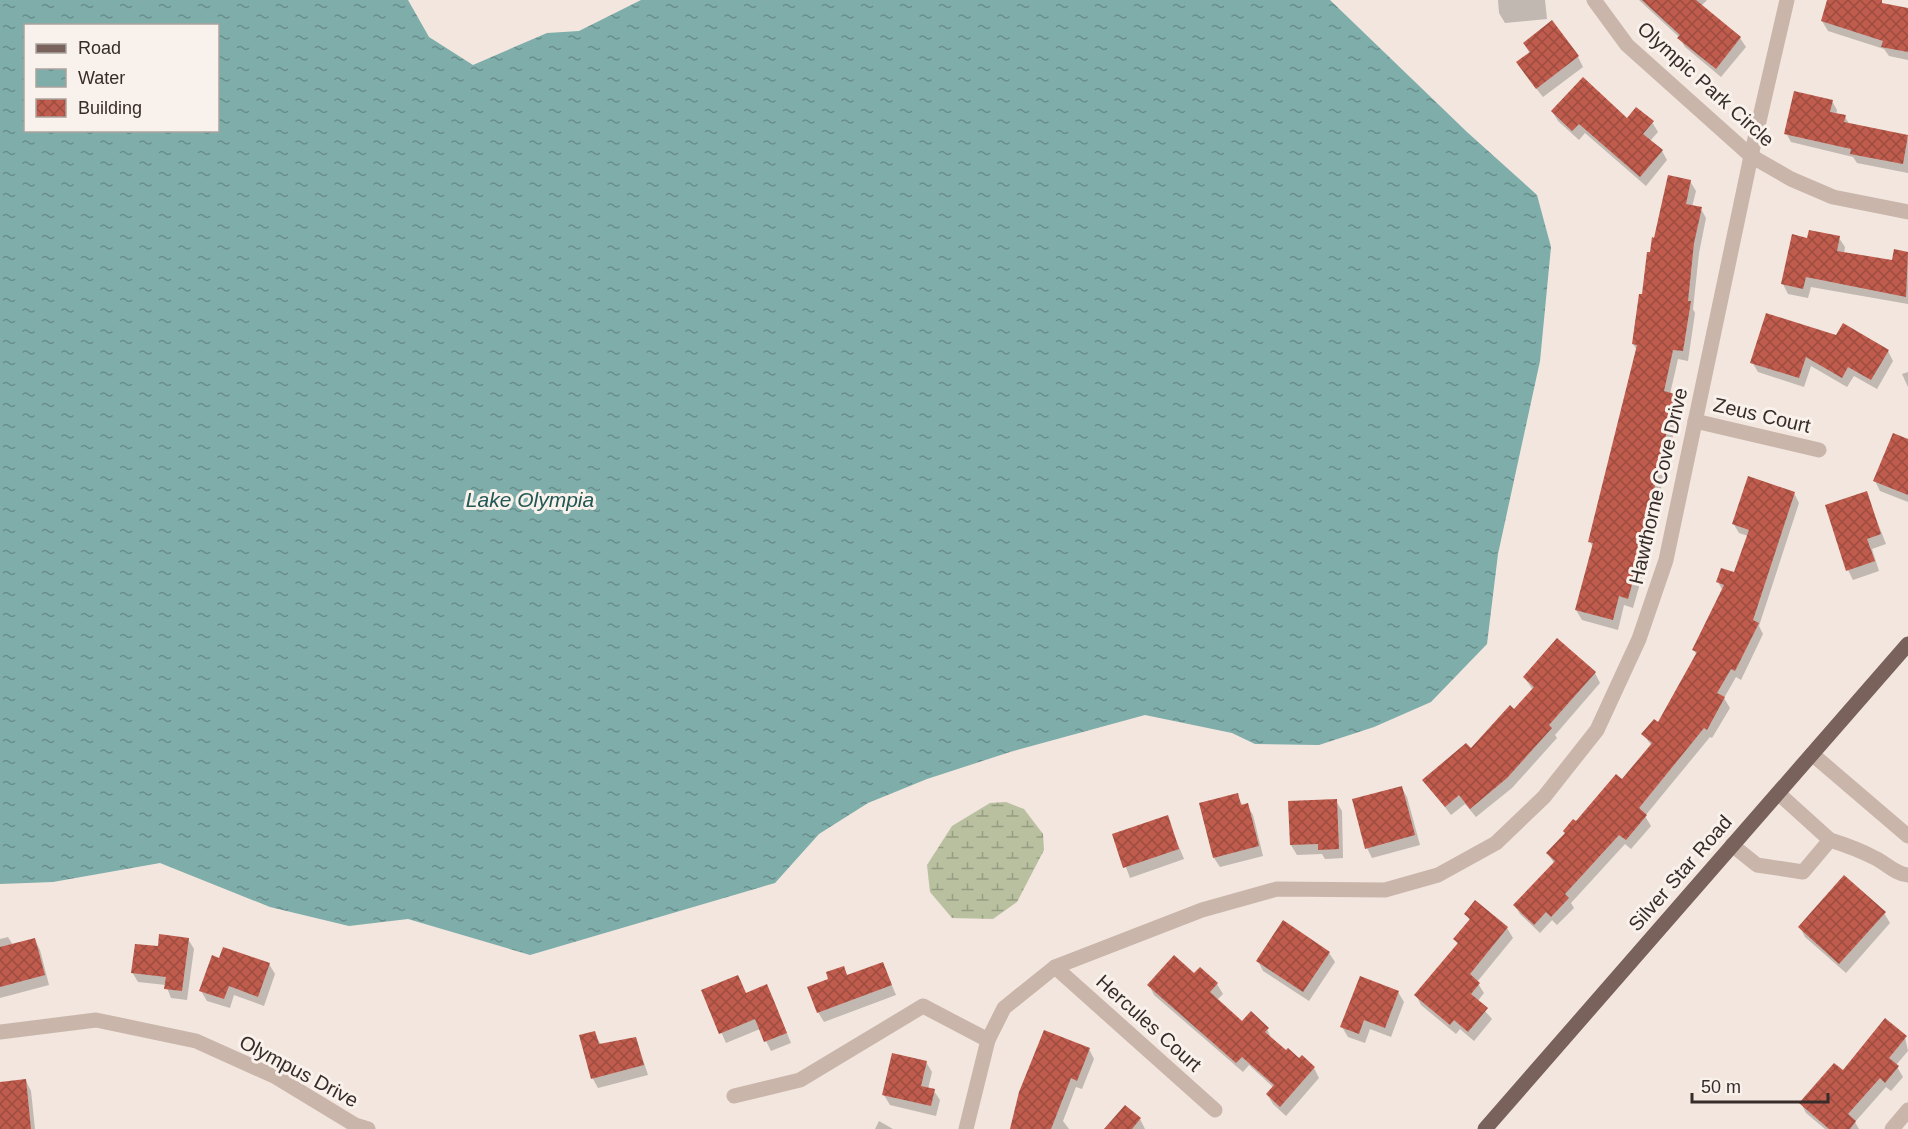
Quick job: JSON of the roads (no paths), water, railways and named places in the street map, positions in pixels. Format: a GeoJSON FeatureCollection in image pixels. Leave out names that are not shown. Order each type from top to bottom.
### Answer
{"type":"FeatureCollection","features":[{"type":"Feature","properties":{"kind":"main road","name":"Silver Star Road"},"geometry":{"type":"LineString","coordinates":[[1485,1129],[1908,644]]}},
{"type":"Feature","properties":{"kind":"street","name":"Olympic Park Circle"},"geometry":{"type":"LineString","coordinates":[[1594,0],[1627,45],[1751,156],[1791,179],[1833,197],[1908,212]]}},
{"type":"Feature","properties":{"kind":"street","name":"Hawthorne Cove Drive"},"geometry":{"type":"LineString","coordinates":[[966,1129],[988,1040],[1004,1008],[1055,967],[1202,910],[1277,890],[1385,890],[1438,875],[1496,843],[1544,797],[1597,730],[1639,639],[1666,560],[1751,156],[1787,0]]}},
{"type":"Feature","properties":{"kind":"street","name":"Zeus Court"},"geometry":{"type":"LineString","coordinates":[[1695,421],[1819,450]]}},
{"type":"Feature","properties":{"kind":"street"},"geometry":{"type":"LineString","coordinates":[[1812,754],[1908,836]]}},
{"type":"Feature","properties":{"kind":"street"},"geometry":{"type":"LineString","coordinates":[[1778,793],[1830,840],[1851,846],[1895,871],[1908,874]]}},
{"type":"Feature","properties":{"kind":"street"},"geometry":{"type":"LineString","coordinates":[[1732,845],[1757,865],[1803,872],[1830,840]]}},
{"type":"Feature","properties":{"kind":"street","name":"Hercules Court"},"geometry":{"type":"LineString","coordinates":[[1055,967],[1215,1110]]}},
{"type":"Feature","properties":{"kind":"street"},"geometry":{"type":"LineString","coordinates":[[734,1096],[800,1080],[923,1006],[988,1040]]}},
{"type":"Feature","properties":{"kind":"street","name":"Olympus Drive"},"geometry":{"type":"LineString","coordinates":[[0,1032],[96,1020],[196,1041],[276,1077],[359,1128]]}},
{"type":"Feature","properties":{"kind":"street"},"geometry":{"type":"LineString","coordinates":[[1892,1129],[1908,1110]]}},
{"type":"Feature","properties":{"kind":"water","name":"Lake Olympia"},"geometry":{"type":"Polygon","coordinates":[[[0,0],[408,0],[429,37],[473,65],[547,33],[579,31],[641,0],[1330,0],[1467,132],[1537,195],[1551,247],[1540,361],[1498,554],[1487,644],[1431,702],[1374,727],[1319,745],[1255,744],[1232,733],[1145,715],[1010,752],[927,779],[868,803],[819,834],[775,883],[530,955],[408,919],[349,926],[270,907],[160,863],[53,882],[0,884],[0,0]]]}}]}
